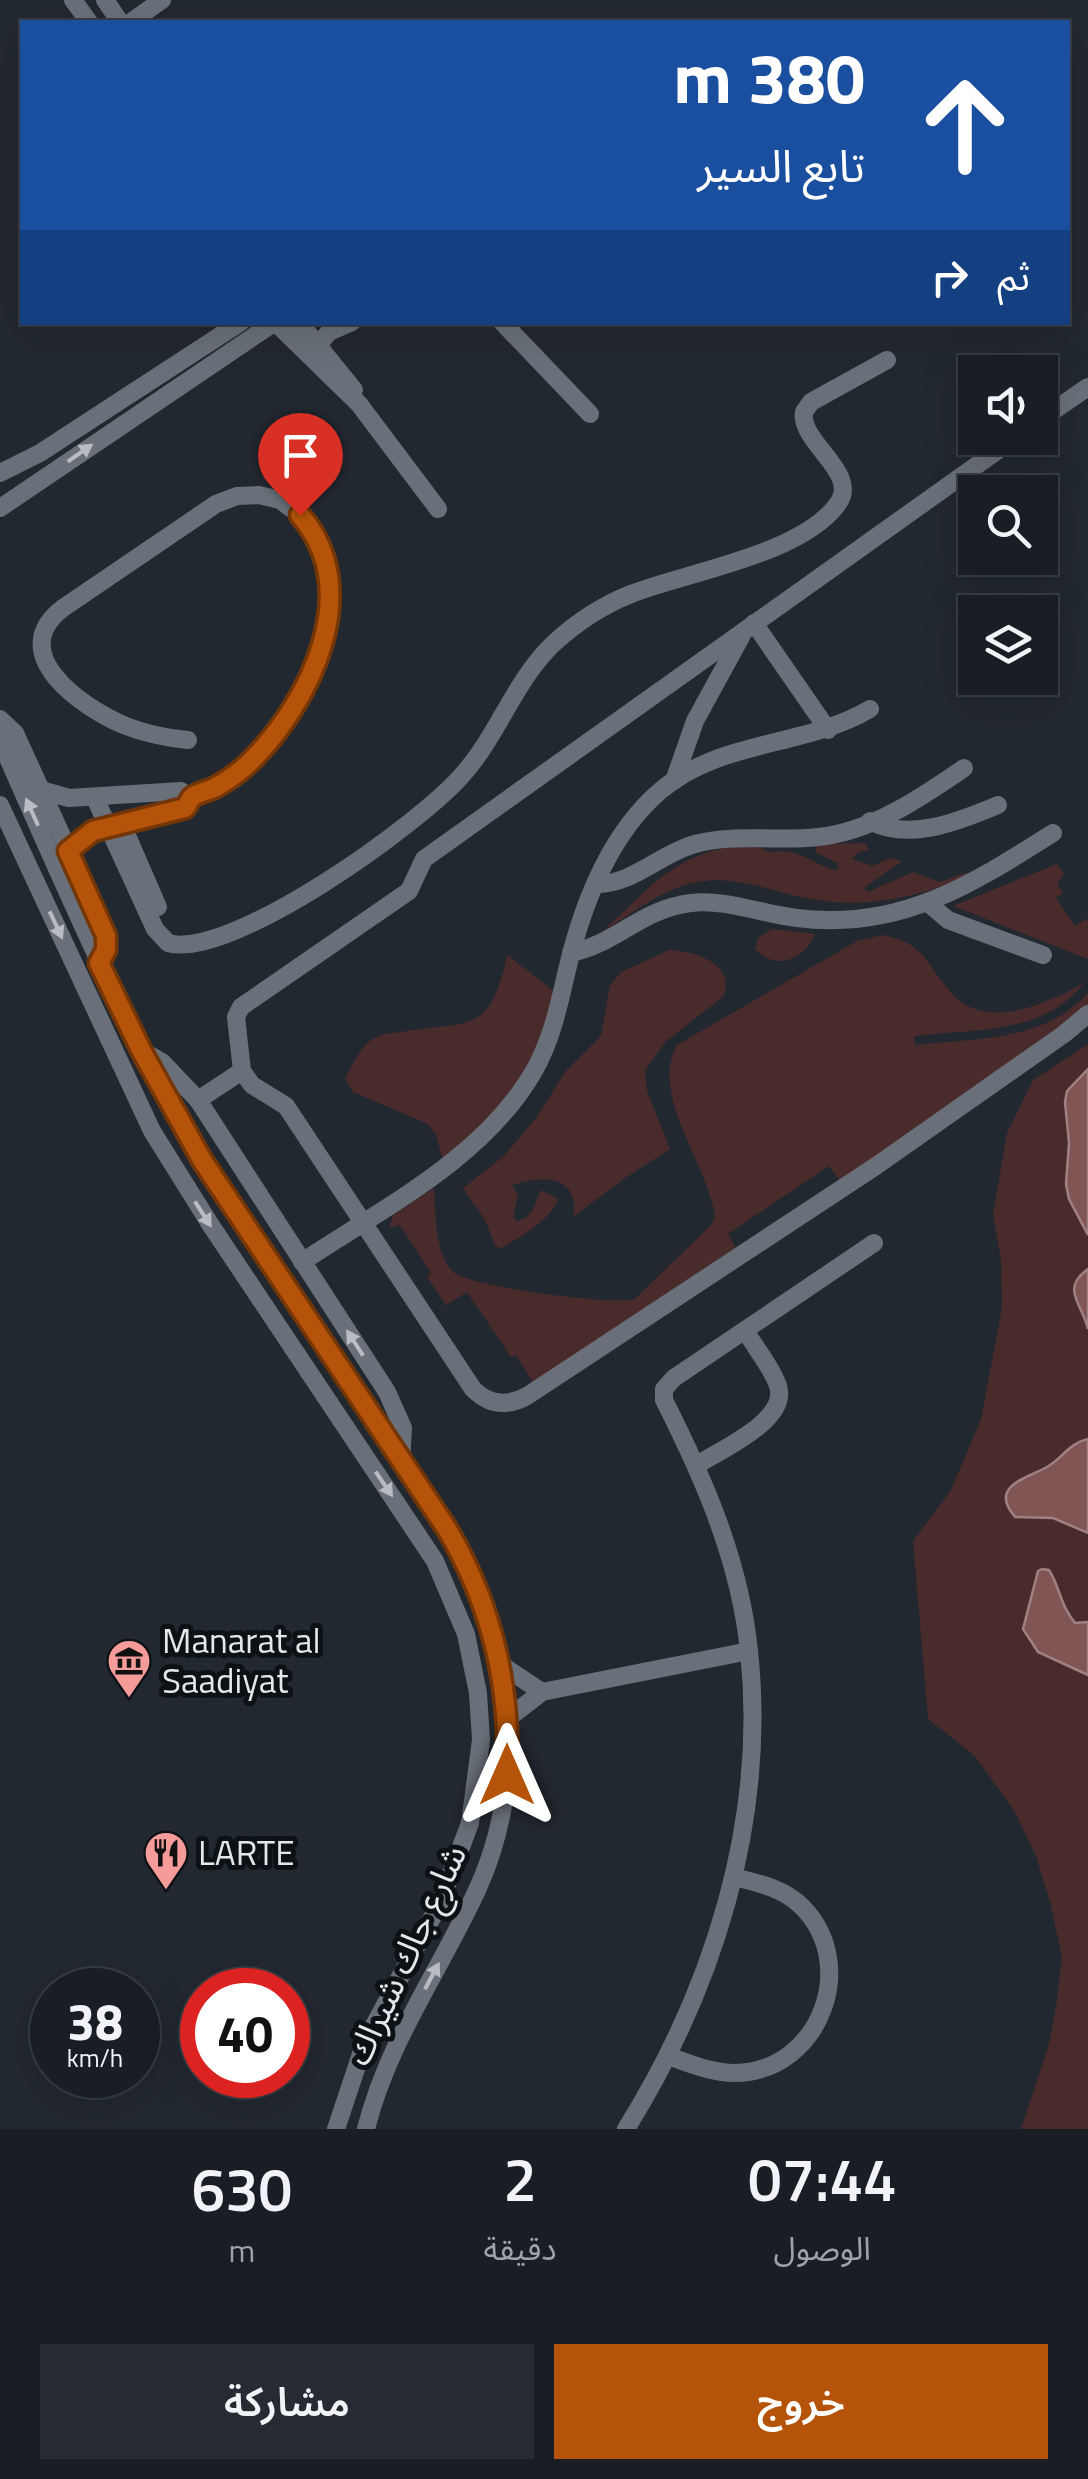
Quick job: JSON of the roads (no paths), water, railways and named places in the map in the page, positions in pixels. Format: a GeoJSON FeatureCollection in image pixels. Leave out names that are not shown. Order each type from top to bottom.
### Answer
{"type":"FeatureCollection","features":[{"type":"Feature","properties":{"kind":"street"},"geometry":{"type":"LineString","coordinates":[[134,20],[162,0]]}},
{"type":"Feature","properties":{"kind":"street"},"geometry":{"type":"LineString","coordinates":[[0,508],[272,325]]}},
{"type":"Feature","properties":{"kind":"street"},"geometry":{"type":"LineString","coordinates":[[278,325],[334,364],[352,386],[359,404]]}},
{"type":"Feature","properties":{"kind":"street"},"geometry":{"type":"LineString","coordinates":[[301,325],[314,351],[438,509]]}},
{"type":"Feature","properties":{"kind":"street"},"geometry":{"type":"LineString","coordinates":[[314,351],[329,332],[349,325]]}},
{"type":"Feature","properties":{"kind":"street"},"geometry":{"type":"LineString","coordinates":[[334,364],[336,344],[349,325]]}},
{"type":"Feature","properties":{"kind":"street"},"geometry":{"type":"LineString","coordinates":[[505,325],[590,414]]}},
{"type":"Feature","properties":{"kind":"street"},"geometry":{"type":"LineString","coordinates":[[0,473],[40,453],[232,326]]}},
{"type":"Feature","properties":{"kind":"street"},"geometry":{"type":"LineString","coordinates":[[95,798],[115,826],[163,920],[182,945],[213,940],[295,899],[400,832],[445,793],[474,761],[545,652],[592,614],[626,596],[770,548],[820,519],[837,504],[842,486],[838,473],[804,428],[804,412],[811,402],[887,360]]}},
{"type":"Feature","properties":{"kind":"street"},"geometry":{"type":"LineString","coordinates":[[1058,408],[1088,388]]}},
{"type":"Feature","properties":{"kind":"street"},"geometry":{"type":"LineString","coordinates":[[992,455],[427,856],[409,891],[245,1003],[236,1017],[242,1071],[252,1085],[286,1106],[473,1388],[488,1401],[508,1403],[876,1166],[1088,1014]]}},
{"type":"Feature","properties":{"kind":"street"},"geometry":{"type":"LineString","coordinates":[[188,740],[128,727],[76,696],[54,676],[44,659],[45,630],[64,608],[216,504],[237,496],[270,497],[300,515],[324,550],[330,589],[322,644],[294,705],[266,744],[227,780],[191,798]]}},
{"type":"Feature","properties":{"kind":"street"},"geometry":{"type":"LineString","coordinates":[[750,626],[828,730]]}},
{"type":"Feature","properties":{"kind":"street"},"geometry":{"type":"LineString","coordinates":[[674,781],[700,710],[750,626]]}},
{"type":"Feature","properties":{"kind":"street"},"geometry":{"type":"LineString","coordinates":[[302,1262],[454,1161],[508,1109],[547,1045],[596,884],[631,822],[674,781],[719,756],[828,730],[870,709]]}},
{"type":"Feature","properties":{"kind":"street"},"geometry":{"type":"LineString","coordinates":[[0,719],[15,734],[106,936],[106,950],[99,963]]}},
{"type":"Feature","properties":{"kind":"street","name":"شارع جاك شيراك"},"geometry":{"type":"LineString","coordinates":[[0,740],[141,1050],[202,1160],[447,1529],[475,1581],[493,1632],[506,1718],[505,1787],[489,1860],[384,2070],[366,2129]]}},
{"type":"Feature","properties":{"kind":"street"},"geometry":{"type":"LineString","coordinates":[[596,884],[624,879],[665,854],[698,843],[739,837],[819,838],[870,822],[913,801],[964,768]]}},
{"type":"Feature","properties":{"kind":"street"},"geometry":{"type":"LineString","coordinates":[[41,790],[60,797],[95,798],[183,791],[191,798]]}},
{"type":"Feature","properties":{"kind":"street"},"geometry":{"type":"LineString","coordinates":[[68,851],[84,836],[180,811],[190,804],[191,798]]}},
{"type":"Feature","properties":{"kind":"street","name":"شارع جاك شيراك"},"geometry":{"type":"LineString","coordinates":[[0,805],[152,1131],[435,1561],[458,1609],[470,1647],[481,1740],[470,1822],[440,1903],[365,2042],[336,2129]]}},
{"type":"Feature","properties":{"kind":"street"},"geometry":{"type":"LineString","coordinates":[[870,822],[906,830],[942,824],[998,805]]}},
{"type":"Feature","properties":{"kind":"street"},"geometry":{"type":"LineString","coordinates":[[572,953],[599,944],[654,912],[688,904],[721,903],[821,920],[872,917],[928,903],[976,881],[1053,833]]}},
{"type":"Feature","properties":{"kind":"street"},"geometry":{"type":"LineString","coordinates":[[928,903],[948,920],[1043,955]]}},
{"type":"Feature","properties":{"kind":"street"},"geometry":{"type":"LineString","coordinates":[[141,1050],[178,1076],[198,1100],[398,1411],[404,1428],[401,1462]]}},
{"type":"Feature","properties":{"kind":"street"},"geometry":{"type":"LineString","coordinates":[[198,1100],[242,1071]]}},
{"type":"Feature","properties":{"kind":"street"},"geometry":{"type":"LineString","coordinates":[[626,2129],[668,2056],[717,1938],[734,1877],[749,1764],[749,1650],[724,1540],[697,1465],[664,1400],[664,1389],[674,1378],[874,1243]]}},
{"type":"Feature","properties":{"kind":"street"},"geometry":{"type":"LineString","coordinates":[[697,1465],[768,1420],[778,1406],[776,1380],[745,1330]]}},
{"type":"Feature","properties":{"kind":"street"},"geometry":{"type":"LineString","coordinates":[[506,1718],[542,1692],[749,1650]]}},
{"type":"Feature","properties":{"kind":"street"},"geometry":{"type":"LineString","coordinates":[[500,1664],[542,1692]]}},
{"type":"Feature","properties":{"kind":"street"},"geometry":{"type":"LineString","coordinates":[[668,2056],[721,2072],[765,2068],[802,2044],[826,2006],[828,1958],[809,1915],[771,1886],[734,1877]]}},
{"type":"Feature","properties":{"kind":"place","name":"Manarat al Saadiyat"},"geometry":{"type":"Point","coordinates":[129,1699]}},
{"type":"Feature","properties":{"kind":"place","name":"LARTE"},"geometry":{"type":"Point","coordinates":[166,1891]}}]}
